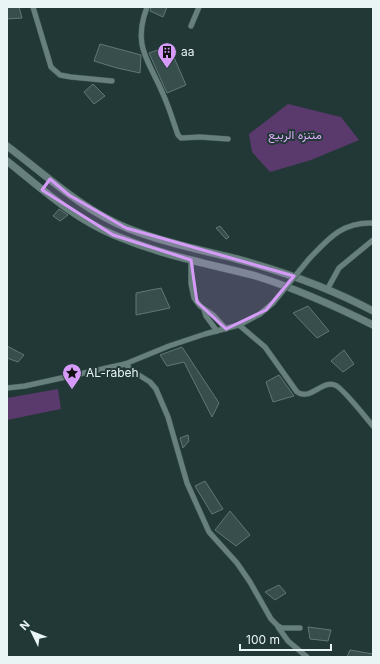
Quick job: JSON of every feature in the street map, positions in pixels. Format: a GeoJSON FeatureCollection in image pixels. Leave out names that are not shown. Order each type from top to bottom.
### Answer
{"type":"FeatureCollection","features":[{"type":"Feature","properties":{"kind":"main road"},"geometry":{"type":"LineString","coordinates":[[7,146],[69,195],[92,210],[126,228],[159,239],[283,272],[328,288],[373,311]]}},
{"type":"Feature","properties":{"kind":"main road"},"geometry":{"type":"LineString","coordinates":[[7,161],[57,202],[113,234],[141,245],[257,277],[306,294],[373,325]]}},
{"type":"Feature","properties":{"kind":"main road"},"geometry":{"type":"LineString","coordinates":[[42,190],[50,180]]}},
{"type":"Feature","properties":{"kind":"street"},"geometry":{"type":"LineString","coordinates":[[33,7],[50,63],[55,71],[60,75],[71,77],[112,81]]}},
{"type":"Feature","properties":{"kind":"street"},"geometry":{"type":"LineString","coordinates":[[147,7],[142,35],[143,52],[163,94],[178,135],[181,138],[200,137],[228,139]]}},
{"type":"Feature","properties":{"kind":"street"},"geometry":{"type":"LineString","coordinates":[[191,26],[199,7]]}},
{"type":"Feature","properties":{"kind":"street"},"geometry":{"type":"LineString","coordinates":[[7,388],[25,386],[125,364],[169,346],[239,325],[260,314],[273,303],[309,258],[332,236],[340,230],[355,224],[373,223]]}},
{"type":"Feature","properties":{"kind":"street"},"geometry":{"type":"LineString","coordinates":[[328,288],[339,268],[373,240]]}},
{"type":"Feature","properties":{"kind":"street"},"geometry":{"type":"LineString","coordinates":[[191,260],[192,293],[204,310],[213,315],[226,329]]}},
{"type":"Feature","properties":{"kind":"street"},"geometry":{"type":"LineString","coordinates":[[204,310],[206,316],[217,331]]}},
{"type":"Feature","properties":{"kind":"street"},"geometry":{"type":"LineString","coordinates":[[239,325],[264,347],[297,392],[307,395],[320,388],[330,385],[337,386],[373,426]]}},
{"type":"Feature","properties":{"kind":"street"},"geometry":{"type":"LineString","coordinates":[[125,364],[134,372],[150,382],[156,389],[168,418],[187,483],[209,532],[237,563],[272,619],[288,641],[307,657]]}},
{"type":"Feature","properties":{"kind":"street"},"geometry":{"type":"LineString","coordinates":[[278,626],[282,628],[300,628]]}},
{"type":"Feature","properties":{"kind":"highlighted area"},"geometry":{"type":"Polygon","coordinates":[[[50,179],[69,195],[126,228],[294,276],[266,310],[226,329],[197,302],[191,260],[113,235],[42,190],[50,179]]]}},
{"type":"Feature","properties":{"kind":"green space","name":"متنزه الربيع"},"geometry":{"type":"Polygon","coordinates":[[[288,104],[341,117],[359,140],[311,160],[270,172],[252,152],[249,134],[288,104]]]}},
{"type":"Feature","properties":{"kind":"green space"},"geometry":{"type":"Polygon","coordinates":[[[58,389],[61,409],[7,420],[7,398],[58,389]]]}},
{"type":"Feature","properties":{"kind":"building"},"geometry":{"type":"Polygon","coordinates":[[[7,7],[19,7],[22,18],[7,19],[7,7]]]}},
{"type":"Feature","properties":{"kind":"building","name":"aa"},"geometry":{"type":"Polygon","coordinates":[[[151,7],[167,7],[163,17],[150,11],[151,7]]]}},
{"type":"Feature","properties":{"kind":"building"},"geometry":{"type":"Polygon","coordinates":[[[100,44],[141,55],[140,73],[94,61],[100,44]]]}},
{"type":"Feature","properties":{"kind":"building","name":"aa"},"geometry":{"type":"Polygon","coordinates":[[[169,46],[186,85],[167,93],[149,53],[169,46]]]}},
{"type":"Feature","properties":{"kind":"building"},"geometry":{"type":"Polygon","coordinates":[[[93,84],[105,96],[94,104],[84,92],[93,84]]]}},
{"type":"Feature","properties":{"kind":"building"},"geometry":{"type":"Polygon","coordinates":[[[59,209],[68,215],[60,221],[53,216],[59,209]]]}},
{"type":"Feature","properties":{"kind":"building"},"geometry":{"type":"Polygon","coordinates":[[[220,226],[229,237],[226,239],[216,228],[220,226]]]}},
{"type":"Feature","properties":{"kind":"building"},"geometry":{"type":"Polygon","coordinates":[[[161,288],[170,308],[136,315],[136,293],[161,288]]]}},
{"type":"Feature","properties":{"kind":"building"},"geometry":{"type":"Polygon","coordinates":[[[308,306],[329,331],[317,338],[293,313],[308,306]]]}},
{"type":"Feature","properties":{"kind":"building"},"geometry":{"type":"Polygon","coordinates":[[[7,346],[24,355],[18,362],[7,358],[7,346]]]}},
{"type":"Feature","properties":{"kind":"building"},"geometry":{"type":"Polygon","coordinates":[[[182,347],[219,403],[212,417],[184,362],[167,366],[160,355],[182,347]]]}},
{"type":"Feature","properties":{"kind":"building"},"geometry":{"type":"Polygon","coordinates":[[[344,350],[354,364],[343,372],[331,361],[344,350]]]}},
{"type":"Feature","properties":{"kind":"building"},"geometry":{"type":"Polygon","coordinates":[[[279,375],[294,396],[273,402],[266,382],[279,375]]]}},
{"type":"Feature","properties":{"kind":"building"},"geometry":{"type":"Polygon","coordinates":[[[188,435],[189,441],[183,448],[180,438],[188,435]]]}},
{"type":"Feature","properties":{"kind":"building"},"geometry":{"type":"Polygon","coordinates":[[[205,481],[223,509],[212,514],[195,486],[205,481]]]}},
{"type":"Feature","properties":{"kind":"building"},"geometry":{"type":"Polygon","coordinates":[[[230,511],[250,535],[236,546],[215,530],[230,511]]]}},
{"type":"Feature","properties":{"kind":"building"},"geometry":{"type":"Polygon","coordinates":[[[279,585],[286,593],[275,600],[265,592],[279,585]]]}},
{"type":"Feature","properties":{"kind":"building"},"geometry":{"type":"Polygon","coordinates":[[[308,627],[331,630],[328,641],[310,639],[308,627]]]}},
{"type":"Feature","properties":{"kind":"building"},"geometry":{"type":"Polygon","coordinates":[[[350,650],[373,654],[373,657],[347,657],[350,650]]]}},
{"type":"Feature","properties":{"kind":"place","name":"aa"},"geometry":{"type":"Point","coordinates":[167,69]}},
{"type":"Feature","properties":{"kind":"place","name":"AL-rabeh"},"geometry":{"type":"Point","coordinates":[72,390]}}]}
